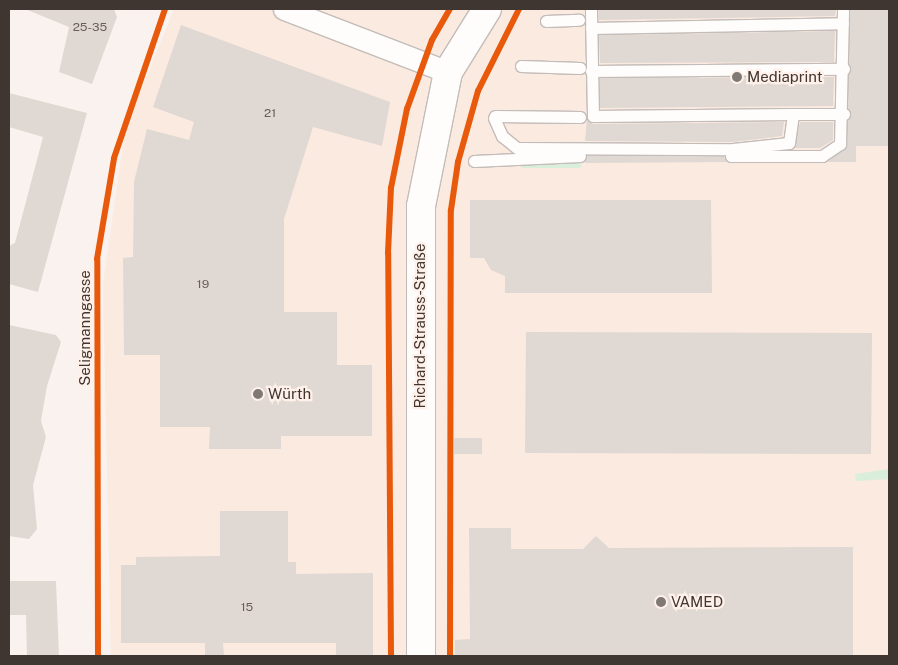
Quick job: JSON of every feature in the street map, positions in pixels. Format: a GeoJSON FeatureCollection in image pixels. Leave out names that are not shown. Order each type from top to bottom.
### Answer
{"type":"FeatureCollection","features":[{"type":"Feature","properties":{"kind":"main road","name":"Richard-Strauss-Straße"},"geometry":{"type":"LineString","coordinates":[[421,656],[421,206],[448,72],[487,9]]}},
{"type":"Feature","properties":{"kind":"street"},"geometry":{"type":"LineString","coordinates":[[284,9],[448,72]]}},
{"type":"Feature","properties":{"kind":"lane"},"geometry":{"type":"LineString","coordinates":[[590,9],[591,28],[585,69],[593,116],[844,114]]}},
{"type":"Feature","properties":{"kind":"lane"},"geometry":{"type":"LineString","coordinates":[[474,161],[584,156],[822,156],[840,144],[844,114],[843,9]]}},
{"type":"Feature","properties":{"kind":"lane"},"geometry":{"type":"LineString","coordinates":[[546,21],[579,20]]}},
{"type":"Feature","properties":{"kind":"lane"},"geometry":{"type":"LineString","coordinates":[[591,28],[843,23]]}},
{"type":"Feature","properties":{"kind":"lane"},"geometry":{"type":"LineString","coordinates":[[521,66],[585,69],[844,68]]}},
{"type":"Feature","properties":{"kind":"lane"},"geometry":{"type":"LineString","coordinates":[[580,116],[494,117],[502,136],[517,148],[723,149],[789,143],[793,114]]}},
{"type":"Feature","properties":{"kind":"shaded area"},"geometry":{"type":"Polygon","coordinates":[[[174,9],[889,9],[889,656],[111,656],[103,284],[125,130],[174,9]]]}},
{"type":"Feature","properties":{"kind":"green space"},"geometry":{"type":"Polygon","coordinates":[[[520,161],[582,161],[581,168],[521,168],[520,161]]]}},
{"type":"Feature","properties":{"kind":"green space"},"geometry":{"type":"Polygon","coordinates":[[[889,469],[889,479],[856,481],[855,474],[889,469]]]}},
{"type":"Feature","properties":{"kind":"building"},"geometry":{"type":"Polygon","coordinates":[[[25,9],[114,9],[117,17],[92,84],[59,72],[69,27],[25,9]]]}},
{"type":"Feature","properties":{"kind":"building"},"geometry":{"type":"Polygon","coordinates":[[[598,9],[836,9],[835,16],[599,20],[598,9]]]}},
{"type":"Feature","properties":{"kind":"building"},"geometry":{"type":"Polygon","coordinates":[[[850,9],[889,9],[889,146],[856,146],[856,162],[827,162],[847,145],[850,9]]]}},
{"type":"Feature","properties":{"kind":"building"},"geometry":{"type":"Polygon","coordinates":[[[181,25],[390,102],[382,146],[313,127],[284,219],[284,312],[337,312],[337,365],[372,365],[372,436],[281,436],[281,449],[209,449],[210,427],[160,427],[160,355],[124,355],[123,258],[133,257],[134,182],[147,129],[189,140],[194,122],[153,107],[181,25]]]}},
{"type":"Feature","properties":{"kind":"building"},"geometry":{"type":"Polygon","coordinates":[[[835,31],[834,62],[600,63],[599,35],[835,31]]]}},
{"type":"Feature","properties":{"kind":"building"},"geometry":{"type":"Polygon","coordinates":[[[834,77],[833,106],[600,108],[600,78],[834,77]]]}},
{"type":"Feature","properties":{"kind":"building"},"geometry":{"type":"Polygon","coordinates":[[[9,93],[87,113],[38,292],[9,284],[9,246],[15,243],[43,137],[9,127],[9,93]]]}},
{"type":"Feature","properties":{"kind":"building"},"geometry":{"type":"Polygon","coordinates":[[[587,120],[593,124],[784,122],[782,136],[733,142],[585,141],[587,120]]]}},
{"type":"Feature","properties":{"kind":"building"},"geometry":{"type":"Polygon","coordinates":[[[800,122],[833,122],[833,140],[820,148],[794,148],[800,122]]]}},
{"type":"Feature","properties":{"kind":"building"},"geometry":{"type":"Polygon","coordinates":[[[587,156],[724,156],[727,162],[585,163],[587,156]]]}},
{"type":"Feature","properties":{"kind":"building"},"geometry":{"type":"Polygon","coordinates":[[[470,200],[711,200],[712,293],[505,293],[505,276],[491,270],[484,258],[470,258],[470,200]]]}},
{"type":"Feature","properties":{"kind":"building"},"geometry":{"type":"Polygon","coordinates":[[[9,325],[56,335],[61,342],[47,386],[41,421],[46,437],[33,485],[37,529],[29,539],[9,536],[9,325]]]}},
{"type":"Feature","properties":{"kind":"building"},"geometry":{"type":"Polygon","coordinates":[[[526,332],[872,333],[871,454],[525,453],[526,332]]]}},
{"type":"Feature","properties":{"kind":"building"},"geometry":{"type":"Polygon","coordinates":[[[454,438],[482,438],[482,454],[454,454],[454,438]]]}},
{"type":"Feature","properties":{"kind":"building"},"geometry":{"type":"Polygon","coordinates":[[[220,511],[288,511],[288,562],[296,562],[296,574],[373,573],[373,656],[336,656],[336,643],[223,643],[224,656],[205,656],[205,643],[121,643],[121,565],[136,565],[136,557],[220,556],[220,511]]]}},
{"type":"Feature","properties":{"kind":"building","name":"VAMED"},"geometry":{"type":"Polygon","coordinates":[[[469,528],[511,528],[511,549],[583,549],[596,536],[609,548],[853,547],[853,656],[455,656],[455,640],[470,639],[469,528]]]}},
{"type":"Feature","properties":{"kind":"building"},"geometry":{"type":"Polygon","coordinates":[[[9,581],[56,581],[59,656],[27,656],[26,615],[9,615],[9,581]]]}},
{"type":"Feature","properties":{"kind":"cycle path","name":"Seligmanngasse"},"geometry":{"type":"LineString","coordinates":[[98,656],[97,259],[114,158],[165,9]]}},
{"type":"Feature","properties":{"kind":"cycle path"},"geometry":{"type":"LineString","coordinates":[[391,656],[388,253],[391,188],[407,109],[432,40],[450,9]]}},
{"type":"Feature","properties":{"kind":"cycle path"},"geometry":{"type":"LineString","coordinates":[[450,656],[451,210],[458,162],[478,91],[519,9]]}},
{"type":"Feature","properties":{"kind":"place","name":"Mediaprint"},"geometry":{"type":"Point","coordinates":[737,77]}},
{"type":"Feature","properties":{"kind":"place","name":"Würth"},"geometry":{"type":"Point","coordinates":[258,394]}},
{"type":"Feature","properties":{"kind":"place","name":"VAMED"},"geometry":{"type":"Point","coordinates":[661,602]}}]}
